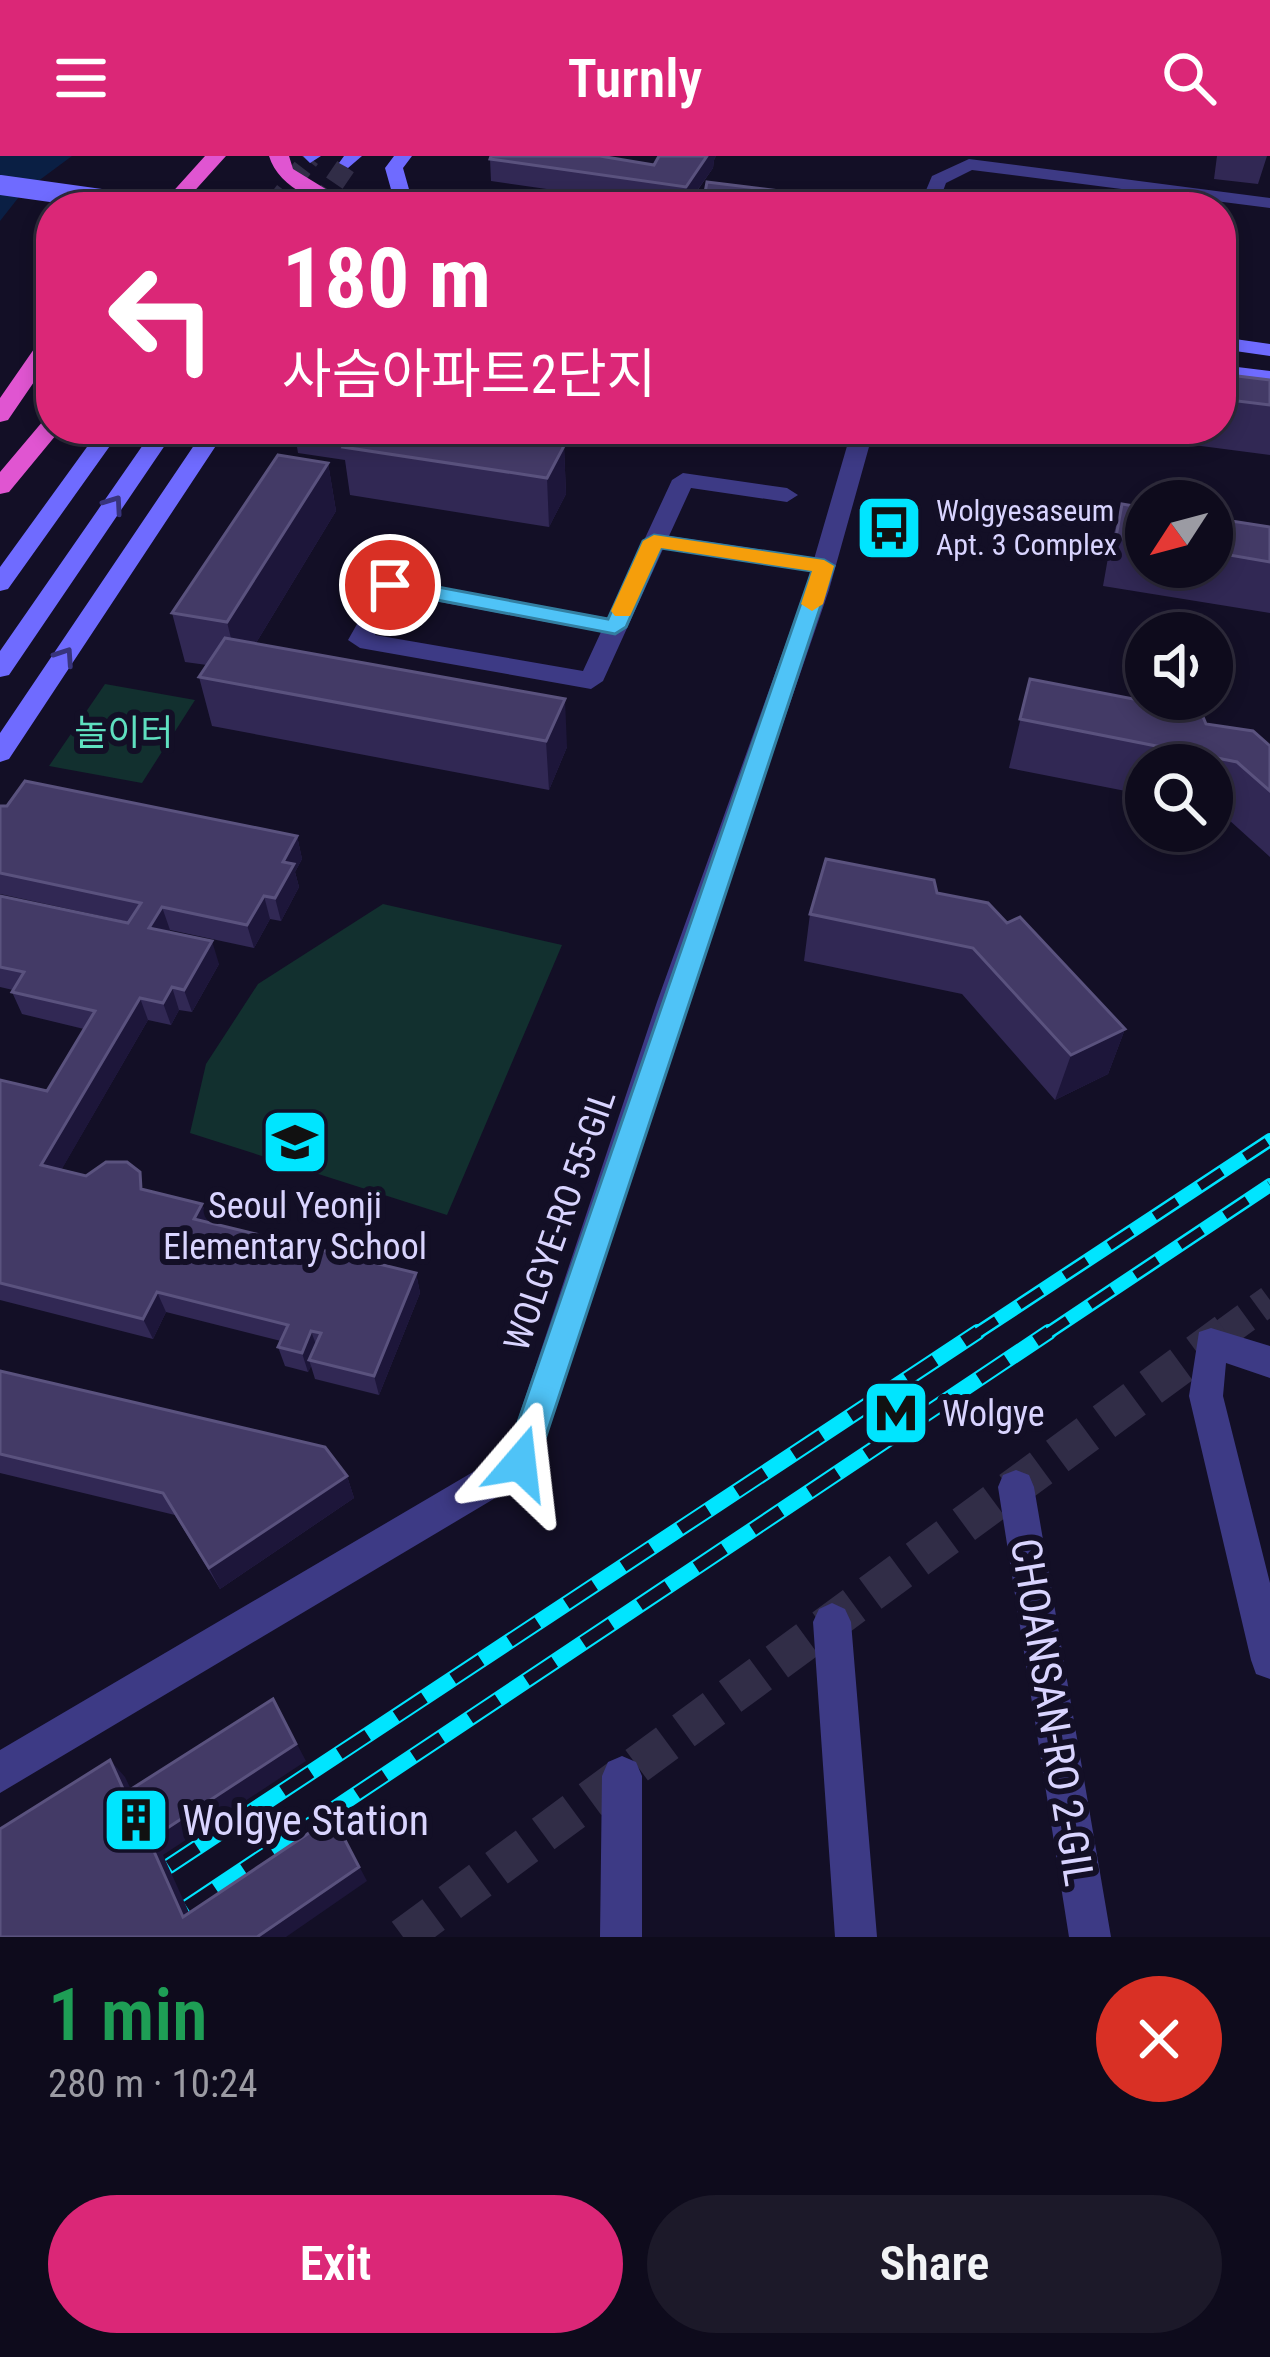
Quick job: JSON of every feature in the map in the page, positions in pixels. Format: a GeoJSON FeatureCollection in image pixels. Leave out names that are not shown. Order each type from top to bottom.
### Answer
{"type":"FeatureCollection","features":[{"type":"Feature","properties":{"kind":"highway"},"geometry":{"type":"LineString","coordinates":[[159,192],[190,156]]}},
{"type":"Feature","properties":{"kind":"highway"},"geometry":{"type":"LineString","coordinates":[[183,192],[216,156]]}},
{"type":"Feature","properties":{"kind":"highway"},"geometry":{"type":"LineString","coordinates":[[279,156],[284,172],[319,192]]}},
{"type":"Feature","properties":{"kind":"highway"},"geometry":{"type":"LineString","coordinates":[[0,415],[36,362]]}},
{"type":"Feature","properties":{"kind":"highway"},"geometry":{"type":"LineString","coordinates":[[0,439],[36,390]]}},
{"type":"Feature","properties":{"kind":"highway"},"geometry":{"type":"LineString","coordinates":[[0,488],[36,444]]}},
{"type":"Feature","properties":{"kind":"main road"},"geometry":{"type":"LineString","coordinates":[[401,192],[394,168],[403,156]]}},
{"type":"Feature","properties":{"kind":"main road"},"geometry":{"type":"LineString","coordinates":[[0,185],[50,192]]}},
{"type":"Feature","properties":{"kind":"main road"},"geometry":{"type":"LineString","coordinates":[[1236,338],[1270,335]]}},
{"type":"Feature","properties":{"kind":"main road"},"geometry":{"type":"LineString","coordinates":[[1236,342],[1270,350]]}},
{"type":"Feature","properties":{"kind":"main road"},"geometry":{"type":"LineString","coordinates":[[1236,376],[1270,377]]}},
{"type":"Feature","properties":{"kind":"main road"},"geometry":{"type":"LineString","coordinates":[[1236,381],[1270,393]]}},
{"type":"Feature","properties":{"kind":"main road"},"geometry":{"type":"LineString","coordinates":[[0,584],[100,444]]}},
{"type":"Feature","properties":{"kind":"main road"},"geometry":{"type":"LineString","coordinates":[[0,669],[155,444]]}},
{"type":"Feature","properties":{"kind":"main road"},"geometry":{"type":"LineString","coordinates":[[0,753],[206,444]]}},
{"type":"Feature","properties":{"kind":"street"},"geometry":{"type":"LineString","coordinates":[[934,192],[938,180],[969,164],[1185,192]]}},
{"type":"Feature","properties":{"kind":"street"},"geometry":{"type":"LineString","coordinates":[[1236,199],[1270,203]]}},
{"type":"Feature","properties":{"kind":"street","name":"WOLGYE-RO 55-GIL"},"geometry":{"type":"LineString","coordinates":[[0,1773],[520,1463],[824,566],[859,444]]}},
{"type":"Feature","properties":{"kind":"street"},"geometry":{"type":"LineString","coordinates":[[615,627],[390,585],[360,640],[591,681],[683,479],[788,495]]}},
{"type":"Feature","properties":{"kind":"street"},"geometry":{"type":"LineString","coordinates":[[654,541],[824,566]]}},
{"type":"Feature","properties":{"kind":"street"},"geometry":{"type":"LineString","coordinates":[[1270,1362],[1211,1343],[1207,1396],[1270,1660]]}},
{"type":"Feature","properties":{"kind":"street","name":"CHOANSAN-RO 2-GIL"},"geometry":{"type":"LineString","coordinates":[[1016,1487],[1090,1937]]}},
{"type":"Feature","properties":{"kind":"street"},"geometry":{"type":"LineString","coordinates":[[832,1622],[856,1937]]}},
{"type":"Feature","properties":{"kind":"street"},"geometry":{"type":"LineString","coordinates":[[620,1937],[622,1776]]}},
{"type":"Feature","properties":{"kind":"green space","name":"놀이터"},"geometry":{"type":"Polygon","coordinates":[[[105,684],[195,700],[142,783],[49,766],[105,684]]]}},
{"type":"Feature","properties":{"kind":"green space"},"geometry":{"type":"Polygon","coordinates":[[[383,904],[562,945],[447,1215],[190,1133],[206,1064],[258,984],[383,904]]]}},
{"type":"Feature","properties":{"kind":"water"},"geometry":{"type":"Polygon","coordinates":[[[0,156],[72,156],[22,193],[0,221],[0,156]]]}},
{"type":"Feature","properties":{"kind":"building"},"geometry":{"type":"Polygon","coordinates":[[[491,156],[600,156],[654,165],[659,156],[707,156],[686,187],[491,156]]]}},
{"type":"Feature","properties":{"kind":"building"},"geometry":{"type":"Polygon","coordinates":[[[707,182],[788,192],[705,192],[707,182]]]}},
{"type":"Feature","properties":{"kind":"building"},"geometry":{"type":"Polygon","coordinates":[[[1236,376],[1270,380],[1270,405],[1236,401],[1236,376]]]}},
{"type":"Feature","properties":{"kind":"building"},"geometry":{"type":"Polygon","coordinates":[[[345,444],[564,446],[547,478],[345,444]]]}},
{"type":"Feature","properties":{"kind":"building"},"geometry":{"type":"Polygon","coordinates":[[[278,455],[328,463],[227,622],[172,613],[278,455]]]}},
{"type":"Feature","properties":{"kind":"building"},"geometry":{"type":"Polygon","coordinates":[[[1122,504],[1125,504],[1125,538],[1116,537],[1122,504]]]}},
{"type":"Feature","properties":{"kind":"building"},"geometry":{"type":"Polygon","coordinates":[[[1233,521],[1270,527],[1270,562],[1233,556],[1233,521]]]}},
{"type":"Feature","properties":{"kind":"building"},"geometry":{"type":"Polygon","coordinates":[[[225,638],[565,699],[546,741],[199,677],[225,638]]]}},
{"type":"Feature","properties":{"kind":"building"},"geometry":{"type":"Polygon","coordinates":[[[1030,679],[1125,697],[1125,720],[1204,720],[1253,731],[1270,746],[1270,791],[1233,761],[1233,744],[1146,744],[1020,719],[1030,679]]]}},
{"type":"Feature","properties":{"kind":"building"},"geometry":{"type":"Polygon","coordinates":[[[25,781],[297,836],[283,862],[294,864],[275,898],[264,896],[247,925],[162,907],[149,928],[212,941],[184,990],[172,987],[163,1003],[140,998],[41,1165],[86,1176],[106,1162],[127,1162],[140,1172],[141,1189],[202,1204],[194,1219],[416,1273],[374,1376],[309,1360],[321,1333],[311,1331],[302,1353],[278,1347],[288,1325],[157,1292],[143,1319],[0,1283],[0,1080],[47,1091],[95,1011],[12,992],[24,972],[0,967],[0,896],[128,923],[141,903],[0,873],[0,806],[7,806],[25,781]]]}},
{"type":"Feature","properties":{"kind":"building"},"geometry":{"type":"Polygon","coordinates":[[[826,859],[934,880],[937,893],[988,903],[1007,923],[1020,917],[1125,1029],[1071,1055],[973,948],[810,914],[826,859]]]}},
{"type":"Feature","properties":{"kind":"building"},"geometry":{"type":"Polygon","coordinates":[[[0,1371],[325,1447],[347,1476],[209,1568],[163,1493],[0,1454],[0,1371]]]}},
{"type":"Feature","properties":{"kind":"building","name":"Wolgye Station"},"geometry":{"type":"Polygon","coordinates":[[[273,1699],[296,1744],[149,1840],[183,1917],[333,1817],[359,1867],[257,1937],[0,1937],[0,1829],[110,1760],[125,1793],[273,1699]]]}},
{"type":"Feature","properties":{"kind":"tunnel"},"geometry":{"type":"LineString","coordinates":[[284,192],[310,158]]}},
{"type":"Feature","properties":{"kind":"tunnel"},"geometry":{"type":"LineString","coordinates":[[328,192],[348,163]]}},
{"type":"Feature","properties":{"kind":"tunnel"},"geometry":{"type":"LineString","coordinates":[[1222,1335],[1270,1300]]}},
{"type":"Feature","properties":{"kind":"tunnel"},"geometry":{"type":"LineString","coordinates":[[403,1937],[1226,1332]]}},
{"type":"Feature","properties":{"kind":"railway"},"geometry":{"type":"LineString","coordinates":[[974,1335],[1270,1140]]}},
{"type":"Feature","properties":{"kind":"railway"},"geometry":{"type":"LineString","coordinates":[[1045,1335],[1270,1185]]}},
{"type":"Feature","properties":{"kind":"railway"},"geometry":{"type":"LineString","coordinates":[[169,1866],[978,1332]]}},
{"type":"Feature","properties":{"kind":"railway"},"geometry":{"type":"LineString","coordinates":[[187,1907],[1049,1332]]}},
{"type":"Feature","properties":{"kind":"slow traffic"},"geometry":{"type":"LineString","coordinates":[[622,611],[654,541],[824,566],[812,604]]}},
{"type":"Feature","properties":{"kind":"place","name":"Wolgyesaseum Apt. 3 Complex"},"geometry":{"type":"Point","coordinates":[889,528]}},
{"type":"Feature","properties":{"kind":"place","name":"Seoul Yeonji Elementary School"},"geometry":{"type":"Point","coordinates":[295,1142]}},
{"type":"Feature","properties":{"kind":"place","name":"Wolgye"},"geometry":{"type":"Point","coordinates":[896,1413]}},
{"type":"Feature","properties":{"kind":"place","name":"Wolgye Station"},"geometry":{"type":"Point","coordinates":[136,1820]}},
{"type":"Feature","properties":{"kind":"route"},"geometry":{"type":"LineString","coordinates":[[390,585],[615,627],[654,541],[824,566],[672,1002],[520,1463]]}}]}
